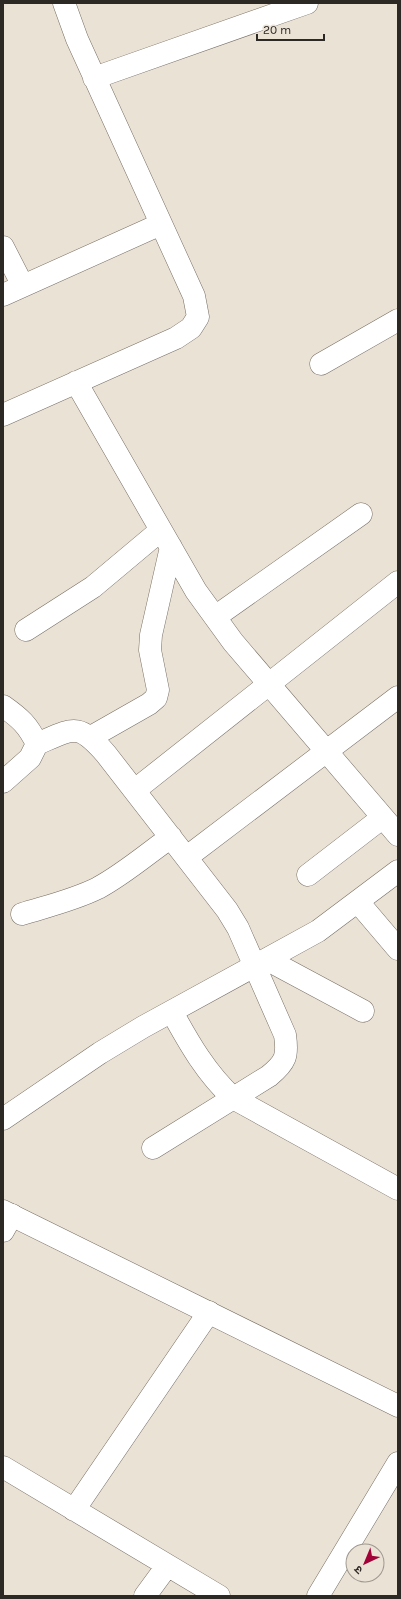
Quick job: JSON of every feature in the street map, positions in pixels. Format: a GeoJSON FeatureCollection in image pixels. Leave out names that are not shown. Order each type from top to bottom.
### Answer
{"type":"FeatureCollection","features":[{"type":"Feature","properties":{"kind":"street"},"geometry":{"type":"LineString","coordinates":[[3,416],[176,338],[191,328],[198,317],[194,296],[94,78],[77,39],[64,3]]}},
{"type":"Feature","properties":{"kind":"street"},"geometry":{"type":"LineString","coordinates":[[94,78],[307,3]]}},
{"type":"Feature","properties":{"kind":"street"},"geometry":{"type":"LineString","coordinates":[[3,295],[162,224]]}},
{"type":"Feature","properties":{"kind":"street"},"geometry":{"type":"LineString","coordinates":[[3,247],[23,286]]}},
{"type":"Feature","properties":{"kind":"street"},"geometry":{"type":"LineString","coordinates":[[321,364],[398,320]]}},
{"type":"Feature","properties":{"kind":"street"},"geometry":{"type":"LineString","coordinates":[[76,382],[196,591],[233,642],[326,753],[398,835]]}},
{"type":"Feature","properties":{"kind":"street"},"geometry":{"type":"LineString","coordinates":[[215,616],[361,514]]}},
{"type":"Feature","properties":{"kind":"street"},"geometry":{"type":"LineString","coordinates":[[26,630],[166,538]]}},
{"type":"Feature","properties":{"kind":"street"},"geometry":{"type":"LineString","coordinates":[[91,737],[149,704],[156,698],[158,690],[150,650],[166,538]]}},
{"type":"Feature","properties":{"kind":"street"},"geometry":{"type":"LineString","coordinates":[[135,790],[398,582]]}},
{"type":"Feature","properties":{"kind":"street"},"geometry":{"type":"LineString","coordinates":[[187,857],[398,697]]}},
{"type":"Feature","properties":{"kind":"street"},"geometry":{"type":"LineString","coordinates":[[3,706],[20,717],[37,744]]}},
{"type":"Feature","properties":{"kind":"street"},"geometry":{"type":"LineString","coordinates":[[3,782],[30,758],[37,744],[70,730],[81,731],[91,737],[135,790],[227,910],[262,964],[285,1035],[287,1052],[282,1066],[269,1076],[153,1148]]}},
{"type":"Feature","properties":{"kind":"street"},"geometry":{"type":"LineString","coordinates":[[308,875],[382,818]]}},
{"type":"Feature","properties":{"kind":"street"},"geometry":{"type":"LineString","coordinates":[[22,914],[74,898],[98,887],[120,874],[171,837]]}},
{"type":"Feature","properties":{"kind":"street"},"geometry":{"type":"LineString","coordinates":[[3,1119],[22,1104],[100,1053],[318,932],[398,871]]}},
{"type":"Feature","properties":{"kind":"street"},"geometry":{"type":"LineString","coordinates":[[358,902],[398,949]]}},
{"type":"Feature","properties":{"kind":"street"},"geometry":{"type":"LineString","coordinates":[[262,964],[363,1011]]}},
{"type":"Feature","properties":{"kind":"street"},"geometry":{"type":"LineString","coordinates":[[172,1012],[187,1040],[204,1066],[220,1086],[233,1098],[398,1189]]}},
{"type":"Feature","properties":{"kind":"street"},"geometry":{"type":"LineString","coordinates":[[6,1219],[209,1312],[398,1406]]}},
{"type":"Feature","properties":{"kind":"street"},"geometry":{"type":"LineString","coordinates":[[74,1510],[209,1312]]}},
{"type":"Feature","properties":{"kind":"street"},"geometry":{"type":"LineString","coordinates":[[318,1596],[398,1463]]}},
{"type":"Feature","properties":{"kind":"street"},"geometry":{"type":"LineString","coordinates":[[3,1467],[167,1566],[220,1596]]}},
{"type":"Feature","properties":{"kind":"street"},"geometry":{"type":"LineString","coordinates":[[145,1596],[167,1566]]}}]}
